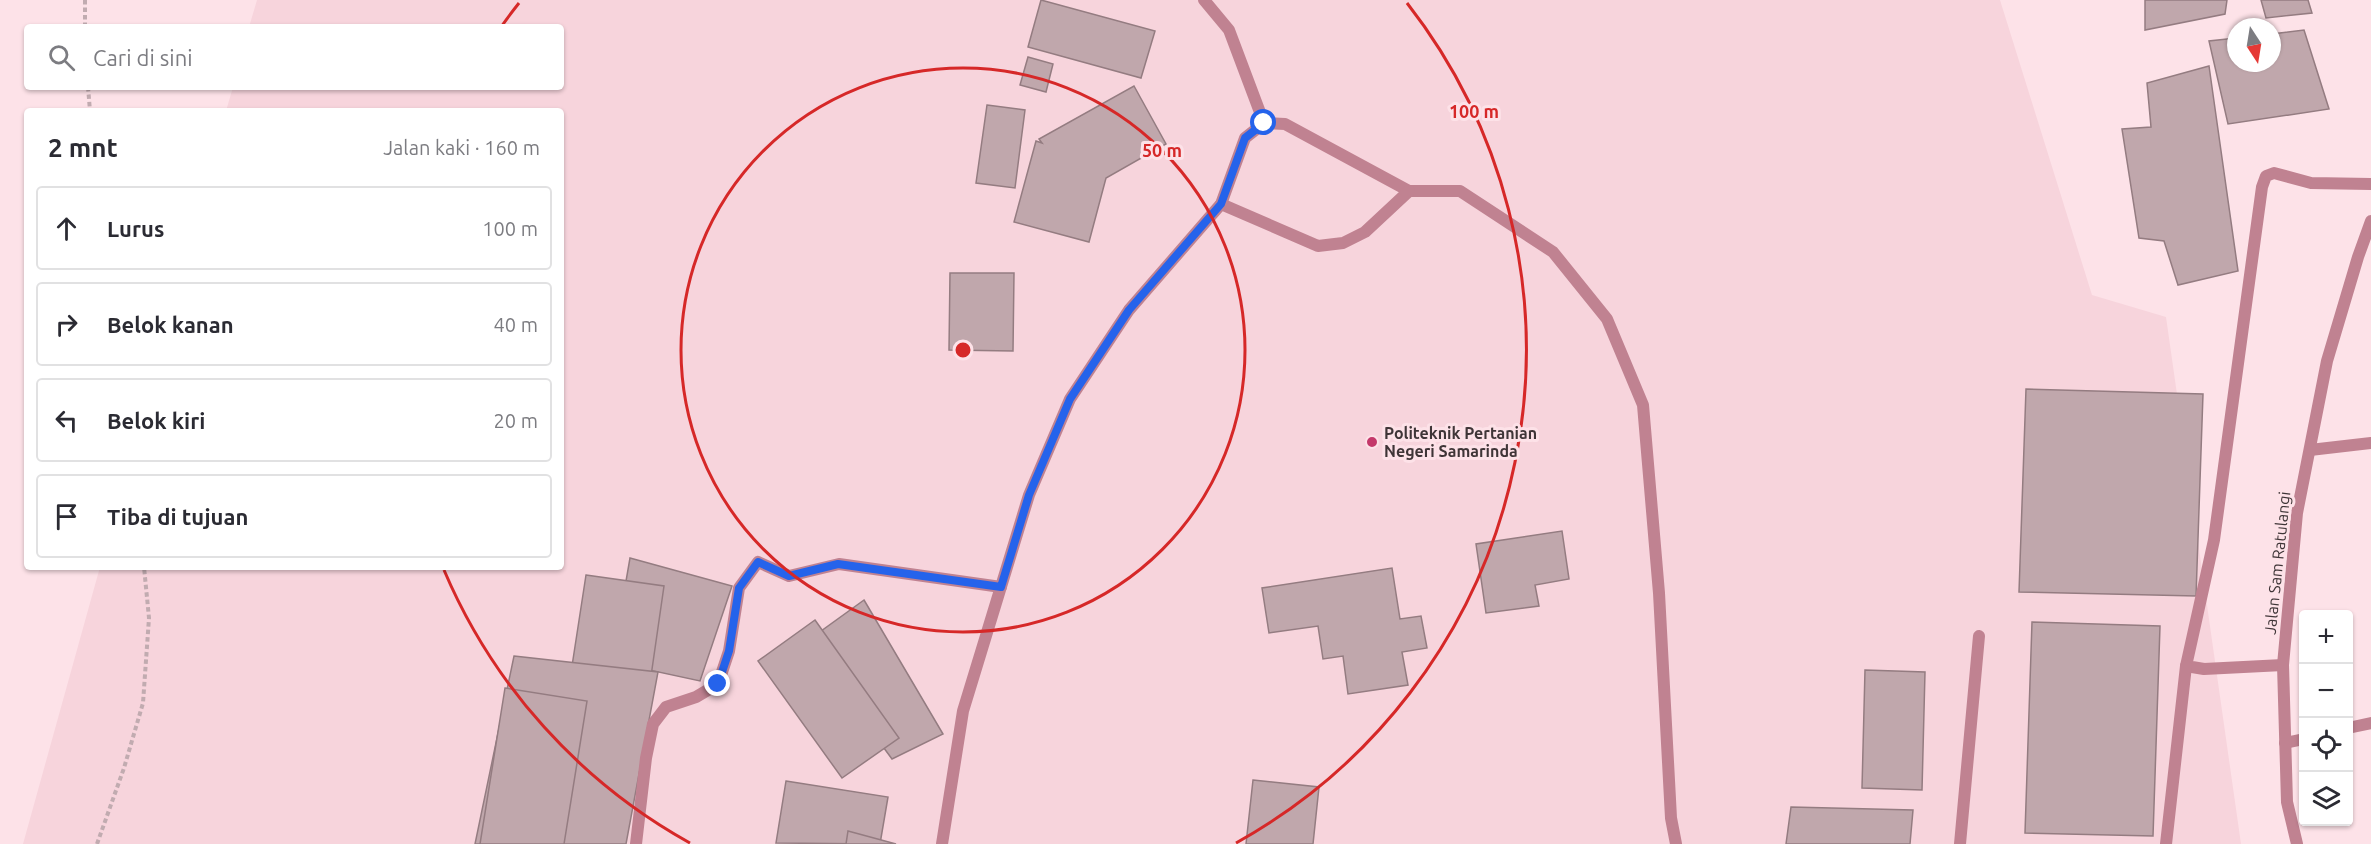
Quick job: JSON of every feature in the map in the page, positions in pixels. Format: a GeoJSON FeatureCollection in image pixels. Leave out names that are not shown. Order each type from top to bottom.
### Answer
{"type":"FeatureCollection","features":[{"type":"Feature","properties":{"kind":"street"},"geometry":{"type":"LineString","coordinates":[[1204,0],[1229,30],[1264,123]]}},
{"type":"Feature","properties":{"kind":"street"},"geometry":{"type":"LineString","coordinates":[[942,844],[963,711],[1029,495],[1070,399],[1129,310],[1221,204],[1245,138],[1264,123],[1285,124],[1409,191],[1460,191],[1553,252],[1606,319],[1643,405],[1659,593],[1671,818],[1677,844]]}},
{"type":"Feature","properties":{"kind":"street"},"geometry":{"type":"LineString","coordinates":[[2166,844],[2186,666],[2214,540],[2262,187],[2266,176],[2274,173],[2311,183],[2371,184]]}},
{"type":"Feature","properties":{"kind":"street"},"geometry":{"type":"LineString","coordinates":[[1221,204],[1318,246],[1344,243],[1365,232],[1409,191]]}},
{"type":"Feature","properties":{"kind":"street","name":"Jalan Sam Ratulangi"},"geometry":{"type":"LineString","coordinates":[[2297,844],[2287,802],[2283,665],[2297,513],[2326,361],[2371,221]]}},
{"type":"Feature","properties":{"kind":"street"},"geometry":{"type":"LineString","coordinates":[[2310,450],[2371,443]]}},
{"type":"Feature","properties":{"kind":"street"},"geometry":{"type":"LineString","coordinates":[[636,844],[646,758],[653,724],[666,707],[696,697],[718,684],[729,651],[739,588],[758,562],[789,576],[838,564],[1001,587]]}},
{"type":"Feature","properties":{"kind":"street"},"geometry":{"type":"LineString","coordinates":[[1960,844],[1979,636]]}},
{"type":"Feature","properties":{"kind":"street"},"geometry":{"type":"LineString","coordinates":[[2186,666],[2204,669],[2283,665]]}},
{"type":"Feature","properties":{"kind":"street"},"geometry":{"type":"LineString","coordinates":[[2353,727],[2371,723]]}},
{"type":"Feature","properties":{"kind":"street"},"geometry":{"type":"LineString","coordinates":[[2285,743],[2299,740]]}},
{"type":"Feature","properties":{"kind":"path"},"geometry":{"type":"LineString","coordinates":[[85,0],[85,24]]}},
{"type":"Feature","properties":{"kind":"path"},"geometry":{"type":"LineString","coordinates":[[88,90],[90,108]]}},
{"type":"Feature","properties":{"kind":"path"},"geometry":{"type":"LineString","coordinates":[[97,844],[124,768],[143,703],[149,618],[144,570]]}},
{"type":"Feature","properties":{"kind":"shaded area","name":"Politeknik Pertanian Negeri Samarinda"},"geometry":{"type":"Polygon","coordinates":[[[257,0],[2000,0],[2092,295],[2166,317],[2241,844],[23,844],[99,570],[564,570],[564,108],[227,108],[232,90],[564,90],[564,24],[250,24],[257,0]]]}},
{"type":"Feature","properties":{"kind":"building"},"geometry":{"type":"Polygon","coordinates":[[[1041,0],[1155,31],[1141,78],[1028,47],[1041,0]]]}},
{"type":"Feature","properties":{"kind":"building"},"geometry":{"type":"Polygon","coordinates":[[[2145,0],[2227,0],[2225,14],[2145,30],[2145,0]]]}},
{"type":"Feature","properties":{"kind":"building"},"geometry":{"type":"Polygon","coordinates":[[[2261,0],[2308,0],[2312,13],[2266,18],[2261,0]]]}},
{"type":"Feature","properties":{"kind":"building"},"geometry":{"type":"Polygon","coordinates":[[[2304,30],[2329,109],[2228,124],[2209,41],[2227,39],[2227,72],[2281,72],[2281,33],[2304,30]]]}},
{"type":"Feature","properties":{"kind":"building"},"geometry":{"type":"Polygon","coordinates":[[[1028,57],[1053,64],[1046,92],[1020,85],[1028,57]]]}},
{"type":"Feature","properties":{"kind":"building"},"geometry":{"type":"Polygon","coordinates":[[[2209,66],[2238,271],[2178,285],[2164,241],[2139,238],[2122,129],[2151,127],[2147,83],[2209,66]]]}},
{"type":"Feature","properties":{"kind":"building"},"geometry":{"type":"Polygon","coordinates":[[[1134,86],[1166,144],[1106,178],[1089,242],[1014,222],[1036,141],[1042,143],[1039,139],[1134,86]]]}},
{"type":"Feature","properties":{"kind":"building"},"geometry":{"type":"Polygon","coordinates":[[[987,105],[1025,110],[1015,188],[976,183],[987,105]]]}},
{"type":"Feature","properties":{"kind":"building"},"geometry":{"type":"Polygon","coordinates":[[[950,273],[1014,273],[1013,351],[949,350],[950,273]]]}},
{"type":"Feature","properties":{"kind":"building"},"geometry":{"type":"Polygon","coordinates":[[[2026,389],[2203,394],[2196,596],[2019,592],[2026,389]]]}},
{"type":"Feature","properties":{"kind":"building"},"geometry":{"type":"Polygon","coordinates":[[[1562,531],[1569,579],[1535,585],[1539,606],[1486,613],[1476,544],[1562,531]]]}},
{"type":"Feature","properties":{"kind":"building"},"geometry":{"type":"Polygon","coordinates":[[[630,558],[732,586],[700,681],[612,662],[630,558]]]}},
{"type":"Feature","properties":{"kind":"building"},"geometry":{"type":"Polygon","coordinates":[[[1392,568],[1400,619],[1421,616],[1427,648],[1402,652],[1408,685],[1348,694],[1343,656],[1323,659],[1318,626],[1269,633],[1262,588],[1392,568]]]}},
{"type":"Feature","properties":{"kind":"building"},"geometry":{"type":"Polygon","coordinates":[[[586,575],[664,586],[649,690],[570,679],[586,575]]]}},
{"type":"Feature","properties":{"kind":"building"},"geometry":{"type":"Polygon","coordinates":[[[864,600],[943,734],[892,759],[806,642],[864,600]]]}},
{"type":"Feature","properties":{"kind":"building"},"geometry":{"type":"Polygon","coordinates":[[[815,620],[899,738],[842,778],[758,661],[815,620]]]}},
{"type":"Feature","properties":{"kind":"building"},"geometry":{"type":"Polygon","coordinates":[[[2032,622],[2160,626],[2153,836],[2025,833],[2032,622]]]}},
{"type":"Feature","properties":{"kind":"building"},"geometry":{"type":"Polygon","coordinates":[[[514,656],[658,672],[626,844],[475,844],[514,656]]]}},
{"type":"Feature","properties":{"kind":"building"},"geometry":{"type":"Polygon","coordinates":[[[1865,670],[1925,672],[1922,790],[1862,788],[1865,670]]]}},
{"type":"Feature","properties":{"kind":"building"},"geometry":{"type":"Polygon","coordinates":[[[505,688],[587,701],[564,844],[480,844],[505,688]]]}},
{"type":"Feature","properties":{"kind":"building"},"geometry":{"type":"Polygon","coordinates":[[[1253,780],[1319,787],[1313,844],[1246,844],[1253,780]]]}},
{"type":"Feature","properties":{"kind":"building"},"geometry":{"type":"Polygon","coordinates":[[[786,781],[888,797],[880,844],[776,843],[786,781]]]}},
{"type":"Feature","properties":{"kind":"building"},"geometry":{"type":"Polygon","coordinates":[[[1791,807],[1913,810],[1910,844],[1786,844],[1791,807]]]}},
{"type":"Feature","properties":{"kind":"building"},"geometry":{"type":"Polygon","coordinates":[[[848,831],[896,844],[846,844],[848,831]]]}},
{"type":"Feature","properties":{"kind":"place","name":"Politeknik Pertanian Negeri Samarinda"},"geometry":{"type":"Point","coordinates":[1372,442]}},
{"type":"Feature","properties":{"kind":"route"},"geometry":{"type":"LineString","coordinates":[[718,684],[729,651],[739,588],[758,562],[789,576],[838,564],[1001,587],[1029,495],[1070,399],[1129,310],[1221,204],[1245,138],[1264,123]]}}]}
